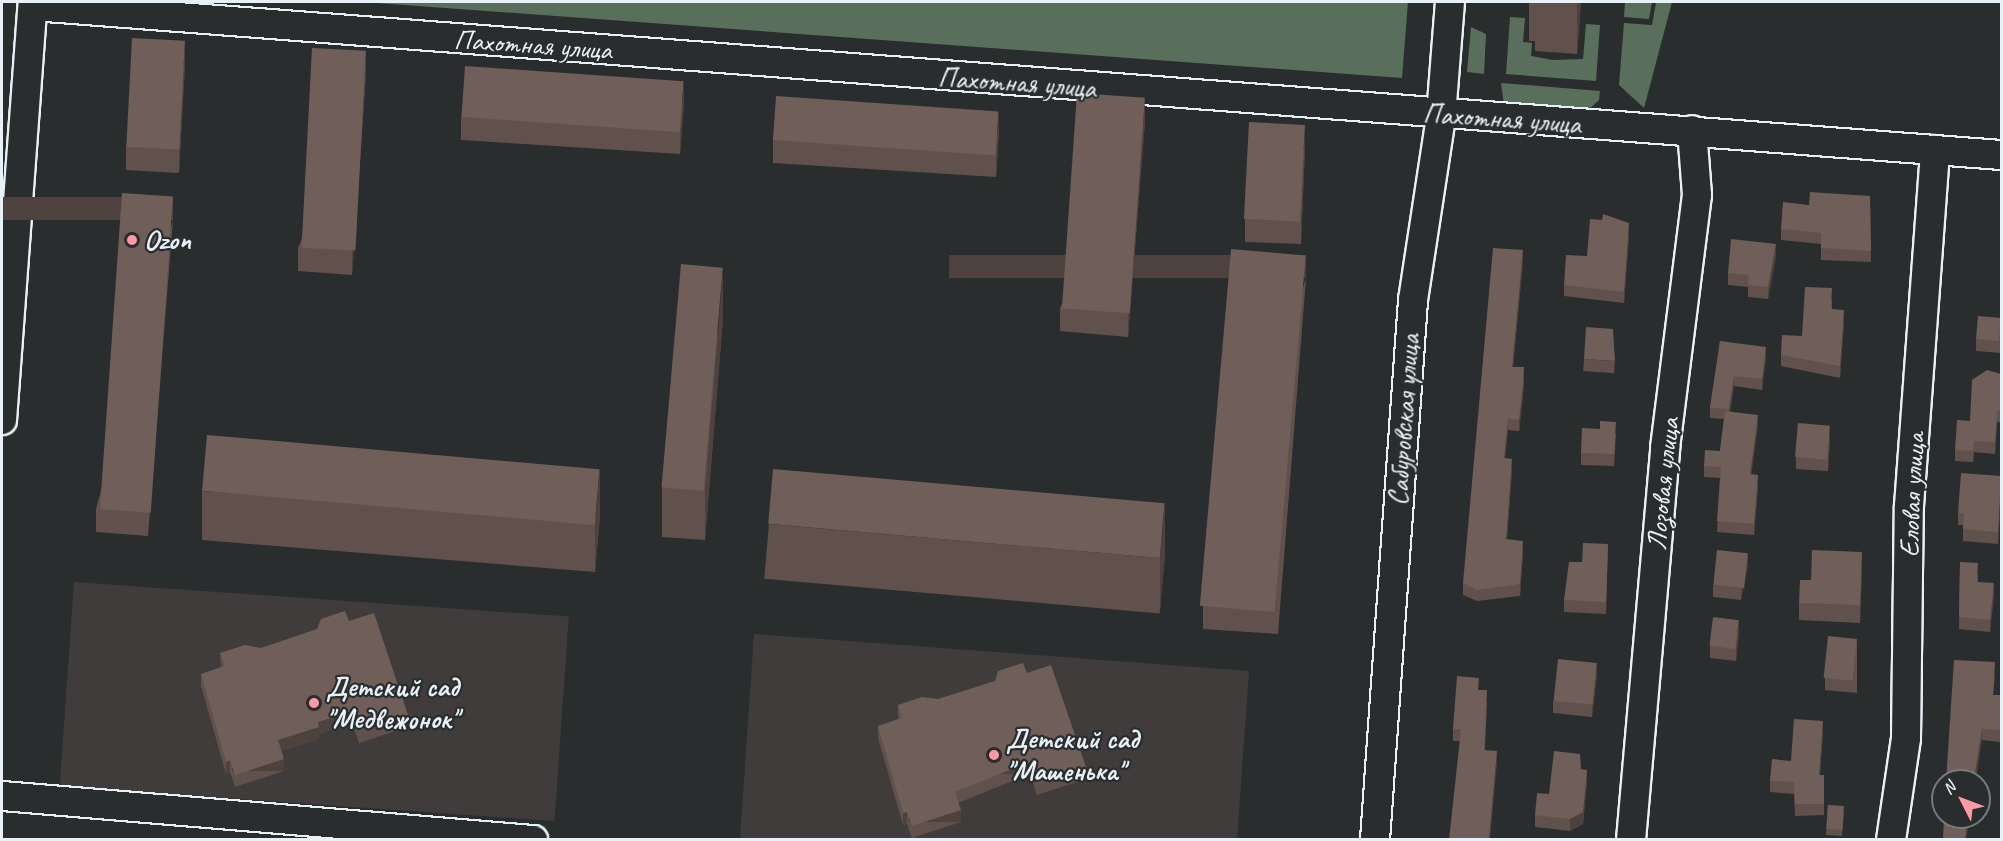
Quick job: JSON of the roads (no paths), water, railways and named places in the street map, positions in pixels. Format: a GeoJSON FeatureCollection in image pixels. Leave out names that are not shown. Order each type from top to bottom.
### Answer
{"type":"FeatureCollection","features":[{"type":"Feature","properties":{"kind":"street","name":"Сабуровская улица"},"geometry":{"type":"LineString","coordinates":[[1375,840],[1413,300],[1441,116],[1450,2]]}},
{"type":"Feature","properties":{"kind":"street","name":"Пахотная улица"},"geometry":{"type":"LineString","coordinates":[[33,4],[1441,116],[1692,130],[2001,155]]}},
{"type":"Feature","properties":{"kind":"street"},"geometry":{"type":"LineString","coordinates":[[2,420],[12,134],[33,4]]}},
{"type":"Feature","properties":{"kind":"street","name":"Лозовая улица"},"geometry":{"type":"LineString","coordinates":[[1631,840],[1665,448],[1697,195],[1692,130]]}},
{"type":"Feature","properties":{"kind":"street","name":"Еловая улица"},"geometry":{"type":"LineString","coordinates":[[1891,840],[1906,738],[1909,506],[1935,150]]}},
{"type":"Feature","properties":{"kind":"street"},"geometry":{"type":"LineString","coordinates":[[2,796],[533,840]]}},
{"type":"Feature","properties":{"kind":"place","name":"Ozon"},"geometry":{"type":"Point","coordinates":[132,240]}},
{"type":"Feature","properties":{"kind":"place","name":"Детский сад \"Медвежонок\""},"geometry":{"type":"Point","coordinates":[314,703]}},
{"type":"Feature","properties":{"kind":"place","name":"Детский сад \"Машенька\""},"geometry":{"type":"Point","coordinates":[994,755]}}]}
